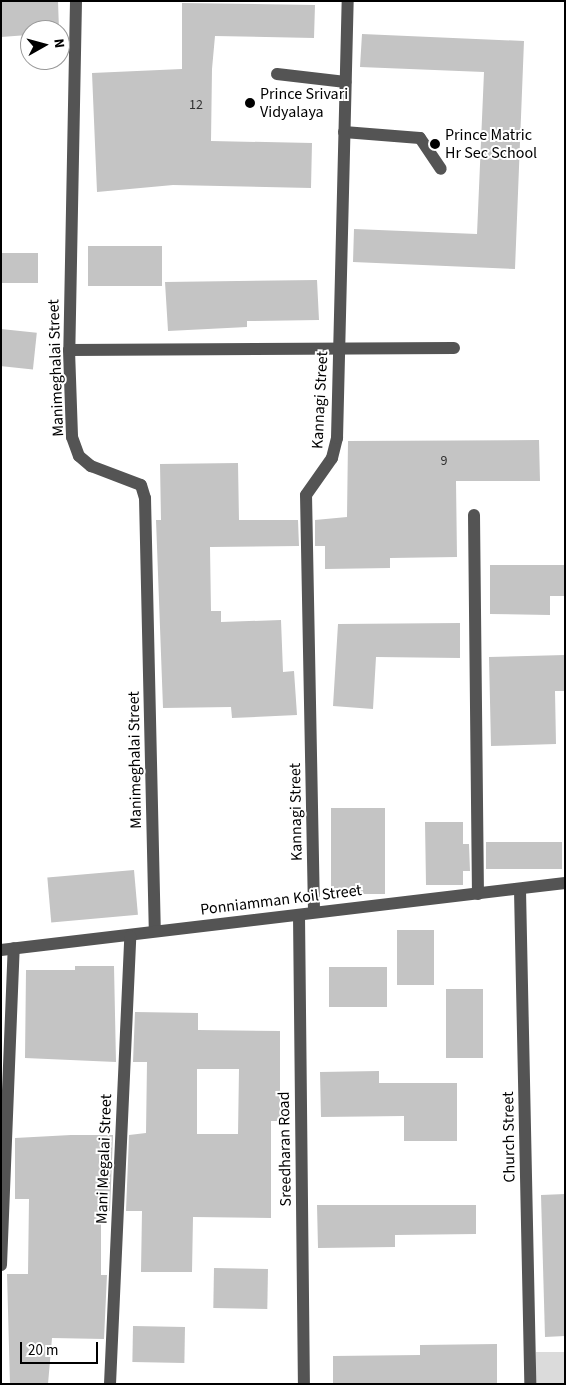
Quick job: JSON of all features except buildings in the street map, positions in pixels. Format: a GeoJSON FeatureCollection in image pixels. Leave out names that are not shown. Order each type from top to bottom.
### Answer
{"type":"FeatureCollection","features":[{"type":"Feature","properties":{"kind":"street","name":"Manimeghalai Street"},"geometry":{"type":"LineString","coordinates":[[76,1],[68,350],[72,438],[79,456],[90,466],[141,484],[145,498],[155,931]]}},
{"type":"Feature","properties":{"kind":"street","name":"Kannagi Street"},"geometry":{"type":"LineString","coordinates":[[314,912],[306,495],[332,458],[339,348],[348,1]]}},
{"type":"Feature","properties":{"kind":"street"},"geometry":{"type":"LineString","coordinates":[[277,74],[346,82]]}},
{"type":"Feature","properties":{"kind":"street"},"geometry":{"type":"LineString","coordinates":[[344,132],[420,138],[441,169]]}},
{"type":"Feature","properties":{"kind":"street"},"geometry":{"type":"LineString","coordinates":[[68,350],[454,348]]}},
{"type":"Feature","properties":{"kind":"street"},"geometry":{"type":"LineString","coordinates":[[474,515],[478,894]]}},
{"type":"Feature","properties":{"kind":"street","name":"Ponniamman Koil Street"},"geometry":{"type":"LineString","coordinates":[[7,949],[130,936],[155,931],[314,912],[520,890],[565,883]]}},
{"type":"Feature","properties":{"kind":"street","name":"Church Street"},"geometry":{"type":"LineString","coordinates":[[520,890],[530,1384]]}},
{"type":"Feature","properties":{"kind":"street","name":"Sreedharan Road"},"geometry":{"type":"LineString","coordinates":[[299,914],[304,1384]]}},
{"type":"Feature","properties":{"kind":"street","name":"Mani Megalai Street"},"geometry":{"type":"LineString","coordinates":[[110,1384],[130,936]]}},
{"type":"Feature","properties":{"kind":"street"},"geometry":{"type":"LineString","coordinates":[[1,1265],[7,949]]}},
{"type":"Feature","properties":{"kind":"shaded area"},"geometry":{"type":"Polygon","coordinates":[[[536,1352],[565,1352],[565,1384],[536,1384],[536,1352]]]}},
{"type":"Feature","properties":{"kind":"place","name":"Prince Srivari Vidyalaya"},"geometry":{"type":"Point","coordinates":[250,103]}},
{"type":"Feature","properties":{"kind":"place","name":"Prince Matric Hr Sec School"},"geometry":{"type":"Point","coordinates":[435,144]}}]}
